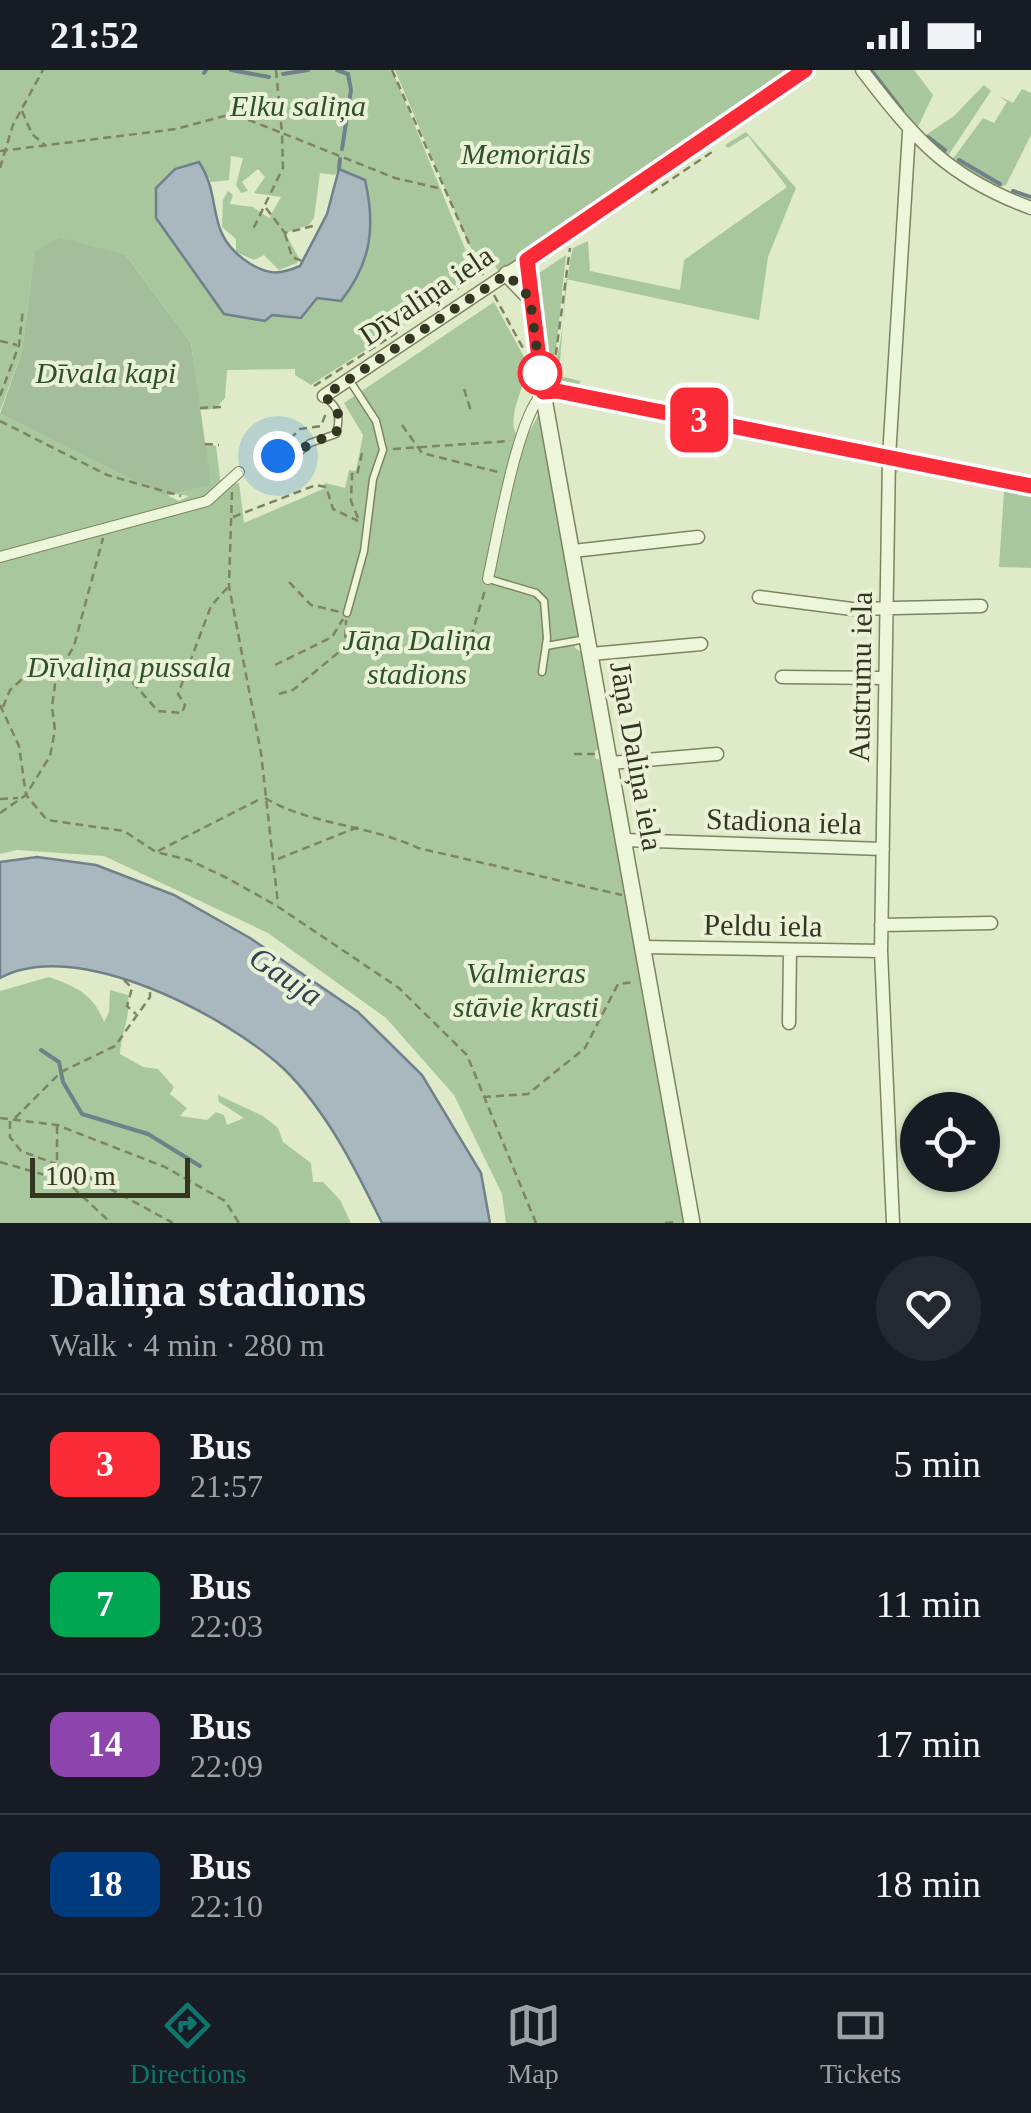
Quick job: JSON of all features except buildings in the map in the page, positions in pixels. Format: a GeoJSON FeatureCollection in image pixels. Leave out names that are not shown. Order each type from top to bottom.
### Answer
{"type":"FeatureCollection","features":[{"type":"Feature","properties":{"kind":"street","name":"Dīvaliņa iela"},"geometry":{"type":"LineString","coordinates":[[323,397],[805,70]]}},
{"type":"Feature","properties":{"kind":"street"},"geometry":{"type":"LineString","coordinates":[[862,70],[909,132],[941,162],[1031,208]]}},
{"type":"Feature","properties":{"kind":"street","name":"Austrumu iela"},"geometry":{"type":"LineString","coordinates":[[893,1223],[881,925],[889,458],[909,132]]}},
{"type":"Feature","properties":{"kind":"street"},"geometry":{"type":"LineString","coordinates":[[908,177],[926,162],[941,162]]}},
{"type":"Feature","properties":{"kind":"street","name":"Jāņa Daliņa iela"},"geometry":{"type":"LineString","coordinates":[[526,261],[543,392],[694,1223]]}},
{"type":"Feature","properties":{"kind":"street"},"geometry":{"type":"LineString","coordinates":[[507,274],[530,298]]}},
{"type":"Feature","properties":{"kind":"street"},"geometry":{"type":"LineString","coordinates":[[488,579],[520,446],[533,402],[543,392],[557,391],[1031,486]]}},
{"type":"Feature","properties":{"kind":"street"},"geometry":{"type":"LineString","coordinates":[[0,557],[207,501],[239,472]]}},
{"type":"Feature","properties":{"kind":"street"},"geometry":{"type":"LineString","coordinates":[[573,551],[698,537]]}},
{"type":"Feature","properties":{"kind":"street"},"geometry":{"type":"LineString","coordinates":[[759,597],[831,608],[981,606]]}},
{"type":"Feature","properties":{"kind":"street"},"geometry":{"type":"LineString","coordinates":[[589,646],[701,644]]}},
{"type":"Feature","properties":{"kind":"street"},"geometry":{"type":"LineString","coordinates":[[782,677],[885,678]]}},
{"type":"Feature","properties":{"kind":"street"},"geometry":{"type":"LineString","coordinates":[[609,758],[717,754]]}},
{"type":"Feature","properties":{"kind":"street","name":"Stadiona iela"},"geometry":{"type":"LineString","coordinates":[[624,840],[883,849]]}},
{"type":"Feature","properties":{"kind":"street"},"geometry":{"type":"LineString","coordinates":[[881,925],[991,923]]}},
{"type":"Feature","properties":{"kind":"street","name":"Peldu iela"},"geometry":{"type":"LineString","coordinates":[[644,946],[881,952]]}},
{"type":"Feature","properties":{"kind":"street"},"geometry":{"type":"LineString","coordinates":[[789,1023],[790,952]]}},
{"type":"Feature","properties":{"kind":"lane"},"geometry":{"type":"LineString","coordinates":[[346,614],[364,551],[372,479],[383,450],[376,421],[349,380]]}},
{"type":"Feature","properties":{"kind":"lane"},"geometry":{"type":"LineString","coordinates":[[265,445],[286,463],[310,443],[336,434],[340,417],[336,406],[323,397]]}},
{"type":"Feature","properties":{"kind":"lane"},"geometry":{"type":"LineString","coordinates":[[488,579],[540,596],[546,606],[542,672]]}},
{"type":"Feature","properties":{"kind":"lane"},"geometry":{"type":"LineString","coordinates":[[546,646],[589,646]]}},
{"type":"Feature","properties":{"kind":"path"},"geometry":{"type":"LineString","coordinates":[[0,168],[2,152],[43,70]]}},
{"type":"Feature","properties":{"kind":"path"},"geometry":{"type":"LineString","coordinates":[[253,229],[283,168],[276,102],[276,71],[282,70]]}},
{"type":"Feature","properties":{"kind":"path"},"geometry":{"type":"LineString","coordinates":[[392,70],[483,277]]}},
{"type":"Feature","properties":{"kind":"path"},"geometry":{"type":"LineString","coordinates":[[2,152],[137,136],[276,102]]}},
{"type":"Feature","properties":{"kind":"path"},"geometry":{"type":"LineString","coordinates":[[22,110],[32,134],[47,148]]}},
{"type":"Feature","properties":{"kind":"path"},"geometry":{"type":"LineString","coordinates":[[235,115],[395,178],[444,189]]}},
{"type":"Feature","properties":{"kind":"path"},"geometry":{"type":"LineString","coordinates":[[640,200],[715,150]]}},
{"type":"Feature","properties":{"kind":"path"},"geometry":{"type":"LineString","coordinates":[[265,207],[285,233],[292,257],[302,261]]}},
{"type":"Feature","properties":{"kind":"path"},"geometry":{"type":"LineString","coordinates":[[285,233],[313,226]]}},
{"type":"Feature","properties":{"kind":"path"},"geometry":{"type":"LineString","coordinates":[[543,392],[556,364],[570,248]]}},
{"type":"Feature","properties":{"kind":"path"},"geometry":{"type":"LineString","coordinates":[[496,298],[524,350]]}},
{"type":"Feature","properties":{"kind":"path"},"geometry":{"type":"LineString","coordinates":[[0,396],[18,345],[23,309]]}},
{"type":"Feature","properties":{"kind":"path"},"geometry":{"type":"LineString","coordinates":[[280,448],[300,429],[321,426],[323,397],[406,326]]}},
{"type":"Feature","properties":{"kind":"path"},"geometry":{"type":"LineString","coordinates":[[0,340],[18,345]]}},
{"type":"Feature","properties":{"kind":"path"},"geometry":{"type":"LineString","coordinates":[[0,377],[7,380]]}},
{"type":"Feature","properties":{"kind":"path"},"geometry":{"type":"LineString","coordinates":[[464,389],[471,410]]}},
{"type":"Feature","properties":{"kind":"path"},"geometry":{"type":"LineString","coordinates":[[200,408],[221,407]]}},
{"type":"Feature","properties":{"kind":"path"},"geometry":{"type":"LineString","coordinates":[[0,421],[107,476],[146,489],[207,501]]}},
{"type":"Feature","properties":{"kind":"path"},"geometry":{"type":"LineString","coordinates":[[402,425],[422,452],[513,476]]}},
{"type":"Feature","properties":{"kind":"path"},"geometry":{"type":"LineString","coordinates":[[383,450],[505,440],[520,446]]}},
{"type":"Feature","properties":{"kind":"path"},"geometry":{"type":"LineString","coordinates":[[205,444],[218,445]]}},
{"type":"Feature","properties":{"kind":"path"},"geometry":{"type":"LineString","coordinates":[[360,522],[351,489],[352,474],[357,475],[362,453]]}},
{"type":"Feature","properties":{"kind":"path"},"geometry":{"type":"LineString","coordinates":[[233,484],[229,586],[261,753],[277,906]]}},
{"type":"Feature","properties":{"kind":"path"},"geometry":{"type":"LineString","coordinates":[[231,518],[316,485],[326,487],[333,509],[349,521]]}},
{"type":"Feature","properties":{"kind":"path"},"geometry":{"type":"LineString","coordinates":[[0,812],[23,797],[50,756],[56,730],[52,708],[56,677],[74,646],[106,527]]}},
{"type":"Feature","properties":{"kind":"path"},"geometry":{"type":"LineString","coordinates":[[471,637],[488,579]]}},
{"type":"Feature","properties":{"kind":"path"},"geometry":{"type":"LineString","coordinates":[[289,582],[311,605],[346,614]]}},
{"type":"Feature","properties":{"kind":"path"},"geometry":{"type":"LineString","coordinates":[[229,586],[211,606],[178,694],[185,705],[182,712],[158,711],[138,685],[122,674],[78,668],[70,677],[30,672],[10,690],[1,707],[20,746],[23,797],[47,820],[124,831],[156,852],[189,860],[277,906],[399,988],[466,1055],[536,1223]]}},
{"type":"Feature","properties":{"kind":"path"},"geometry":{"type":"LineString","coordinates":[[275,665],[332,637],[346,614]]}},
{"type":"Feature","properties":{"kind":"path"},"geometry":{"type":"LineString","coordinates":[[279,694],[293,690],[345,646],[346,614]]}},
{"type":"Feature","properties":{"kind":"path"},"geometry":{"type":"LineString","coordinates":[[574,754],[609,758]]}},
{"type":"Feature","properties":{"kind":"path"},"geometry":{"type":"LineString","coordinates":[[0,799],[23,797]]}},
{"type":"Feature","properties":{"kind":"path"},"geometry":{"type":"LineString","coordinates":[[264,797],[285,810],[360,827],[418,848],[634,897]]}},
{"type":"Feature","properties":{"kind":"path"},"geometry":{"type":"LineString","coordinates":[[156,852],[264,797]]}},
{"type":"Feature","properties":{"kind":"path"},"geometry":{"type":"LineString","coordinates":[[275,860],[360,827]]}},
{"type":"Feature","properties":{"kind":"path"},"geometry":{"type":"LineString","coordinates":[[124,980],[132,988],[127,1006],[137,1014]]}},
{"type":"Feature","properties":{"kind":"path"},"geometry":{"type":"LineString","coordinates":[[481,1097],[528,1094],[585,1048],[618,984],[650,980]]}},
{"type":"Feature","properties":{"kind":"path"},"geometry":{"type":"LineString","coordinates":[[12,1119],[61,1072],[115,1046],[150,997],[150,988]]}},
{"type":"Feature","properties":{"kind":"path"},"geometry":{"type":"LineString","coordinates":[[0,1118],[57,1126],[165,1167],[225,1201],[239,1223]]}},
{"type":"Feature","properties":{"kind":"path"},"geometry":{"type":"LineString","coordinates":[[12,1119],[15,1145],[132,1197],[173,1223]]}},
{"type":"Feature","properties":{"kind":"path"},"geometry":{"type":"LineString","coordinates":[[57,1126],[58,1171],[112,1223]]}},
{"type":"Feature","properties":{"kind":"path"},"geometry":{"type":"LineString","coordinates":[[0,1162],[66,1181]]}},
{"type":"Feature","properties":{"kind":"green space","name":"Elku saliņa"},"geometry":{"type":"Polygon","coordinates":[[[0,70],[392,70],[477,278],[311,385],[295,375],[295,369],[227,370],[225,398],[215,409],[200,410],[191,343],[127,256],[35,252],[22,351],[0,411],[0,70]],[[231,156],[229,180],[210,182],[210,178],[175,170],[272,315],[301,318],[339,169],[335,175],[320,173],[314,218],[309,225],[285,233],[299,258],[297,263],[279,270],[264,255],[254,260],[236,252],[236,239],[222,227],[223,200],[228,191],[233,195],[230,204],[253,207],[269,218],[281,197],[254,193],[265,177],[258,169],[242,182],[248,191],[241,193],[236,185],[243,158],[231,156]]]}},
{"type":"Feature","properties":{"kind":"green space","name":"Memoriāls"},"geometry":{"type":"Polygon","coordinates":[[[395,70],[795,70],[499,273],[495,266],[482,269],[468,242],[395,70]]]}},
{"type":"Feature","properties":{"kind":"green space"},"geometry":{"type":"Polygon","coordinates":[[[866,70],[914,70],[933,95],[916,131],[866,70]]]}},
{"type":"Feature","properties":{"kind":"green space"},"geometry":{"type":"Polygon","coordinates":[[[984,85],[991,91],[946,159],[923,137],[954,116],[984,85]]]}},
{"type":"Feature","properties":{"kind":"green space"},"geometry":{"type":"Polygon","coordinates":[[[1022,89],[1031,93],[1031,135],[1006,185],[997,188],[952,160],[983,118],[994,123],[1007,102],[999,96],[1013,103],[1022,89]]]}},
{"type":"Feature","properties":{"kind":"green space"},"geometry":{"type":"Polygon","coordinates":[[[746,132],[796,188],[768,257],[759,320],[567,279],[573,248],[588,241],[590,271],[680,290],[684,260],[787,187],[748,136],[728,148],[725,145],[746,132]]]}},
{"type":"Feature","properties":{"kind":"green space","name":"Dīvala kapi"},"geometry":{"type":"Polygon","coordinates":[[[60,238],[126,255],[191,343],[211,485],[167,496],[0,414],[22,351],[35,251],[60,238]]]}},
{"type":"Feature","properties":{"kind":"green space"},"geometry":{"type":"Polygon","coordinates":[[[566,255],[556,351],[544,371],[533,277],[566,255]]]}},
{"type":"Feature","properties":{"kind":"green space"},"geometry":{"type":"Polygon","coordinates":[[[494,302],[529,366],[515,410],[516,434],[526,438],[540,412],[581,633],[574,639],[575,648],[584,654],[602,746],[594,752],[595,758],[602,761],[692,1223],[506,1223],[502,1194],[454,1095],[386,1018],[268,933],[104,856],[17,850],[0,854],[0,414],[179,501],[189,496],[176,494],[210,485],[205,445],[216,446],[221,485],[239,483],[244,523],[323,489],[325,483],[345,488],[349,470],[356,471],[363,435],[344,403],[494,302]]]}},
{"type":"Feature","properties":{"kind":"green space"},"geometry":{"type":"Polygon","coordinates":[[[563,323],[559,376],[581,381],[576,388],[549,377],[559,351],[563,323]]]}},
{"type":"Feature","properties":{"kind":"green space"},"geometry":{"type":"Polygon","coordinates":[[[894,464],[1031,490],[1031,568],[999,567],[1004,491],[901,469],[895,474],[894,464]]]}},
{"type":"Feature","properties":{"kind":"green space"},"geometry":{"type":"Polygon","coordinates":[[[49,977],[83,993],[104,1022],[109,1012],[110,990],[128,995],[120,1054],[143,1067],[158,1069],[174,1087],[170,1094],[187,1108],[180,1116],[207,1120],[216,1112],[224,1115],[227,1125],[244,1118],[219,1102],[218,1095],[263,1116],[278,1128],[283,1142],[311,1163],[313,1182],[323,1182],[340,1200],[351,1223],[0,1223],[0,991],[49,977]]]}},
{"type":"Feature","properties":{"kind":"water"},"geometry":{"type":"Polygon","coordinates":[[[199,162],[225,240],[249,263],[274,272],[300,266],[327,214],[339,169],[365,180],[370,213],[368,244],[359,273],[341,301],[317,298],[301,318],[272,315],[265,321],[224,314],[156,218],[156,188],[175,169],[199,162]]]}},
{"type":"Feature","properties":{"kind":"water","name":"Gauja"},"geometry":{"type":"Polygon","coordinates":[[[37,857],[96,865],[174,895],[250,938],[358,1012],[422,1075],[481,1173],[490,1223],[382,1223],[339,1142],[314,1103],[284,1069],[226,1026],[188,1005],[108,974],[68,967],[31,968],[0,978],[0,862],[37,857]]]}},
{"type":"Feature","properties":{"kind":"waterway"},"geometry":{"type":"LineString","coordinates":[[231,70],[269,77]]}},
{"type":"Feature","properties":{"kind":"waterway"},"geometry":{"type":"LineString","coordinates":[[283,74],[308,70]]}},
{"type":"Feature","properties":{"kind":"waterway"},"geometry":{"type":"LineString","coordinates":[[337,70],[348,74],[351,90],[342,149]]}},
{"type":"Feature","properties":{"kind":"waterway"},"geometry":{"type":"LineString","coordinates":[[871,70],[902,110]]}},
{"type":"Feature","properties":{"kind":"waterway"},"geometry":{"type":"LineString","coordinates":[[928,137],[945,150]]}},
{"type":"Feature","properties":{"kind":"waterway"},"geometry":{"type":"LineString","coordinates":[[339,169],[340,159]]}},
{"type":"Feature","properties":{"kind":"waterway"},"geometry":{"type":"LineString","coordinates":[[959,160],[1000,184]]}},
{"type":"Feature","properties":{"kind":"waterway"},"geometry":{"type":"LineString","coordinates":[[1013,191],[1031,197]]}},
{"type":"Feature","properties":{"kind":"waterway"},"geometry":{"type":"LineString","coordinates":[[41,1050],[59,1062],[63,1082],[82,1114],[148,1134],[200,1166]]}},
{"type":"Feature","properties":{"kind":"bus line","name":"3"},"geometry":{"type":"LineString","coordinates":[[805,70],[527,260],[543,392],[557,391],[1031,486]]}},
{"type":"Feature","properties":{"kind":"route"},"geometry":{"type":"LineString","coordinates":[[278,456],[286,463],[310,443],[336,434],[340,417],[336,406],[324,396],[507,274],[530,298],[540,373]]}},
{"type":"Feature","properties":{"kind":"park label","name":"Jāņa Daliņa stadions"},"geometry":{"type":"Point","coordinates":[417,656]}},
{"type":"Feature","properties":{"kind":"park label","name":"Dīvaliņa pussala"},"geometry":{"type":"Point","coordinates":[129,666]}},
{"type":"Feature","properties":{"kind":"park label","name":"Valmieras stāvie krasti"},"geometry":{"type":"Point","coordinates":[526,989]}}]}
